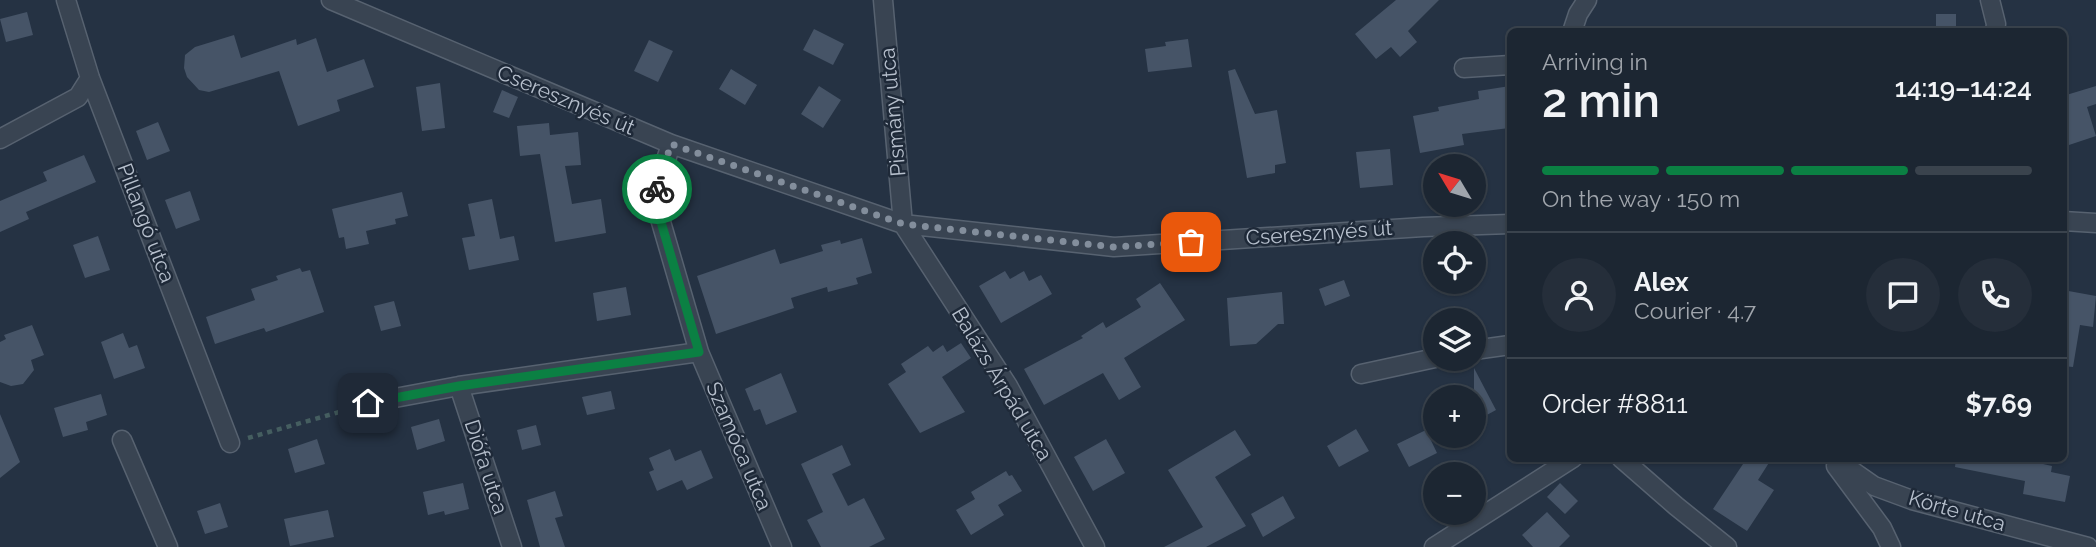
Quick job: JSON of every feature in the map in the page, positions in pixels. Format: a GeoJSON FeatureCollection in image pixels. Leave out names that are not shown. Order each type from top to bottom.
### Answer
{"type":"FeatureCollection","features":[{"type":"Feature","properties":{"kind":"street","name":"Pillangó utca"},"geometry":{"type":"LineString","coordinates":[[66,0],[90,78],[230,443]]}},
{"type":"Feature","properties":{"kind":"street","name":"Cseresznyés út"},"geometry":{"type":"LineString","coordinates":[[331,0],[671,144],[903,224],[1114,247],[1507,224]]}},
{"type":"Feature","properties":{"kind":"street","name":"Pismány utca"},"geometry":{"type":"LineString","coordinates":[[883,0],[903,224]]}},
{"type":"Feature","properties":{"kind":"street"},"geometry":{"type":"LineString","coordinates":[[1573,28],[1587,0]]}},
{"type":"Feature","properties":{"kind":"street"},"geometry":{"type":"LineString","coordinates":[[1990,0],[1996,28]]}},
{"type":"Feature","properties":{"kind":"street"},"geometry":{"type":"LineString","coordinates":[[1464,68],[1507,65]]}},
{"type":"Feature","properties":{"kind":"street"},"geometry":{"type":"LineString","coordinates":[[0,139],[78,97],[90,78]]}},
{"type":"Feature","properties":{"kind":"street","name":"Szamóca utca"},"geometry":{"type":"LineString","coordinates":[[671,144],[654,198],[699,352],[782,547]]}},
{"type":"Feature","properties":{"kind":"street"},"geometry":{"type":"LineString","coordinates":[[2067,221],[2096,223]]}},
{"type":"Feature","properties":{"kind":"street","name":"Balázs Árpád utca"},"geometry":{"type":"LineString","coordinates":[[903,224],[1008,386],[1095,547]]}},
{"type":"Feature","properties":{"kind":"street"},"geometry":{"type":"LineString","coordinates":[[1486,349],[1507,346]]}},
{"type":"Feature","properties":{"kind":"street"},"geometry":{"type":"LineString","coordinates":[[368,403],[459,386],[699,352]]}},
{"type":"Feature","properties":{"kind":"street"},"geometry":{"type":"LineString","coordinates":[[1361,374],[1423,361]]}},
{"type":"Feature","properties":{"kind":"street","name":"Diófa utca"},"geometry":{"type":"LineString","coordinates":[[459,386],[512,547]]}},
{"type":"Feature","properties":{"kind":"street"},"geometry":{"type":"LineString","coordinates":[[122,440],[168,547]]}},
{"type":"Feature","properties":{"kind":"street"},"geometry":{"type":"LineString","coordinates":[[1434,547],[1567,462]]}},
{"type":"Feature","properties":{"kind":"street"},"geometry":{"type":"LineString","coordinates":[[1626,462],[1727,547]]}},
{"type":"Feature","properties":{"kind":"street"},"geometry":{"type":"LineString","coordinates":[[1835,462],[1882,528],[1891,547]]}},
{"type":"Feature","properties":{"kind":"street","name":"Körte utca"},"geometry":{"type":"LineString","coordinates":[[1838,462],[1874,486],[1912,500],[2088,547]]}},
{"type":"Feature","properties":{"kind":"path"},"geometry":{"type":"LineString","coordinates":[[230,443],[368,403]]}},
{"type":"Feature","properties":{"kind":"building"},"geometry":{"type":"Polygon","coordinates":[[[1396,0],[1439,0],[1408,31],[1417,42],[1400,57],[1391,47],[1376,59],[1355,34],[1396,0]]]}},
{"type":"Feature","properties":{"kind":"building"},"geometry":{"type":"Polygon","coordinates":[[[27,12],[33,35],[6,42],[0,19],[27,12]]]}},
{"type":"Feature","properties":{"kind":"building"},"geometry":{"type":"Polygon","coordinates":[[[1936,14],[1956,14],[1956,28],[1936,28],[1936,14]]]}},
{"type":"Feature","properties":{"kind":"building"},"geometry":{"type":"Polygon","coordinates":[[[814,29],[844,44],[833,65],[803,50],[814,29]]]}},
{"type":"Feature","properties":{"kind":"building"},"geometry":{"type":"Polygon","coordinates":[[[234,35],[241,58],[296,39],[297,45],[316,38],[327,72],[364,59],[374,87],[337,100],[340,111],[298,126],[279,71],[209,92],[199,90],[187,77],[184,68],[185,55],[195,47],[234,35]]]}},
{"type":"Feature","properties":{"kind":"building"},"geometry":{"type":"Polygon","coordinates":[[[1188,39],[1192,67],[1148,72],[1145,49],[1166,46],[1165,42],[1188,39]]]}},
{"type":"Feature","properties":{"kind":"building"},"geometry":{"type":"Polygon","coordinates":[[[649,40],[673,51],[658,82],[634,71],[649,40]]]}},
{"type":"Feature","properties":{"kind":"building"},"geometry":{"type":"Polygon","coordinates":[[[731,69],[757,85],[745,105],[719,89],[731,69]]]}},
{"type":"Feature","properties":{"kind":"building"},"geometry":{"type":"Polygon","coordinates":[[[1235,69],[1255,114],[1277,110],[1286,163],[1275,165],[1275,173],[1247,178],[1228,71],[1235,69]]]}},
{"type":"Feature","properties":{"kind":"building"},"geometry":{"type":"Polygon","coordinates":[[[440,83],[445,128],[422,131],[416,87],[440,83]]]}},
{"type":"Feature","properties":{"kind":"building"},"geometry":{"type":"Polygon","coordinates":[[[819,86],[841,100],[823,128],[801,114],[819,86]]]}},
{"type":"Feature","properties":{"kind":"building"},"geometry":{"type":"Polygon","coordinates":[[[1507,86],[1507,128],[1462,134],[1464,145],[1420,153],[1413,116],[1439,111],[1438,107],[1479,99],[1478,91],[1507,86]]]}},
{"type":"Feature","properties":{"kind":"building"},"geometry":{"type":"Polygon","coordinates":[[[2096,86],[2096,104],[2087,107],[2096,136],[2067,146],[2067,95],[2096,86]]]}},
{"type":"Feature","properties":{"kind":"building"},"geometry":{"type":"Polygon","coordinates":[[[502,90],[518,97],[509,118],[493,112],[502,90]]]}},
{"type":"Feature","properties":{"kind":"building"},"geometry":{"type":"Polygon","coordinates":[[[158,122],[170,151],[147,160],[136,131],[158,122]]]}},
{"type":"Feature","properties":{"kind":"building"},"geometry":{"type":"Polygon","coordinates":[[[549,123],[550,135],[578,132],[581,165],[565,166],[572,204],[601,199],[606,233],[555,242],[540,154],[520,156],[517,126],[549,123]]]}},
{"type":"Feature","properties":{"kind":"building"},"geometry":{"type":"Polygon","coordinates":[[[1390,149],[1393,185],[1360,188],[1356,152],[1390,149]]]}},
{"type":"Feature","properties":{"kind":"building"},"geometry":{"type":"Polygon","coordinates":[[[84,155],[96,182],[26,212],[29,219],[0,232],[0,201],[47,181],[43,172],[84,155]]]}},
{"type":"Feature","properties":{"kind":"building"},"geometry":{"type":"Polygon","coordinates":[[[190,191],[200,220],[176,229],[165,200],[190,191]]]}},
{"type":"Feature","properties":{"kind":"building"},"geometry":{"type":"Polygon","coordinates":[[[402,192],[408,216],[395,219],[396,224],[366,231],[369,244],[346,249],[344,237],[339,238],[332,209],[402,192]]]}},
{"type":"Feature","properties":{"kind":"building"},"geometry":{"type":"Polygon","coordinates":[[[492,199],[500,239],[514,236],[519,260],[469,270],[462,238],[475,236],[468,204],[492,199]]]}},
{"type":"Feature","properties":{"kind":"building"},"geometry":{"type":"Polygon","coordinates":[[[98,236],[110,270],[85,278],[73,245],[98,236]]]}},
{"type":"Feature","properties":{"kind":"building"},"geometry":{"type":"Polygon","coordinates":[[[862,238],[872,273],[856,278],[858,284],[828,292],[827,287],[791,298],[794,308],[716,334],[697,276],[775,249],[780,264],[823,251],[821,245],[840,240],[841,244],[862,238]]]}},
{"type":"Feature","properties":{"kind":"building"},"geometry":{"type":"Polygon","coordinates":[[[300,268],[302,272],[310,270],[324,312],[266,332],[264,328],[215,344],[206,317],[255,300],[251,289],[278,280],[276,276],[300,268]]]}},
{"type":"Feature","properties":{"kind":"building"},"geometry":{"type":"Polygon","coordinates":[[[1005,271],[1010,279],[1024,271],[1029,281],[1041,275],[1052,294],[1001,323],[979,286],[1005,271]]]}},
{"type":"Feature","properties":{"kind":"building"},"geometry":{"type":"Polygon","coordinates":[[[1344,280],[1350,296],[1325,306],[1319,289],[1344,280]]]}},
{"type":"Feature","properties":{"kind":"building"},"geometry":{"type":"Polygon","coordinates":[[[1160,283],[1185,320],[1124,358],[1141,387],[1119,400],[1103,373],[1044,405],[1024,369],[1083,338],[1081,336],[1103,322],[1106,328],[1141,307],[1136,299],[1160,283]]]}},
{"type":"Feature","properties":{"kind":"building"},"geometry":{"type":"Polygon","coordinates":[[[626,287],[631,315],[597,321],[593,293],[626,287]]]}},
{"type":"Feature","properties":{"kind":"building"},"geometry":{"type":"Polygon","coordinates":[[[2067,291],[2096,296],[2093,327],[2080,325],[2073,367],[2067,366],[2067,291]]]}},
{"type":"Feature","properties":{"kind":"building"},"geometry":{"type":"Polygon","coordinates":[[[1282,292],[1284,324],[1278,324],[1256,344],[1230,346],[1227,298],[1282,292]]]}},
{"type":"Feature","properties":{"kind":"building"},"geometry":{"type":"Polygon","coordinates":[[[394,301],[401,326],[381,331],[374,306],[394,301]]]}},
{"type":"Feature","properties":{"kind":"building"},"geometry":{"type":"Polygon","coordinates":[[[32,325],[44,355],[31,360],[34,370],[23,384],[11,386],[0,382],[0,342],[6,339],[4,335],[32,325]]]}},
{"type":"Feature","properties":{"kind":"building"},"geometry":{"type":"Polygon","coordinates":[[[123,333],[129,348],[137,345],[145,368],[114,379],[101,342],[123,333]]]}},
{"type":"Feature","properties":{"kind":"building"},"geometry":{"type":"Polygon","coordinates":[[[961,343],[971,358],[942,377],[965,412],[920,433],[888,384],[906,372],[901,364],[928,346],[933,352],[943,345],[947,352],[961,343]]]}},
{"type":"Feature","properties":{"kind":"building"},"geometry":{"type":"Polygon","coordinates":[[[1474,371],[1476,371],[1483,385],[1474,385],[1474,371]]]}},
{"type":"Feature","properties":{"kind":"building"},"geometry":{"type":"Polygon","coordinates":[[[781,373],[797,412],[766,425],[760,409],[754,411],[745,389],[781,373]]]}},
{"type":"Feature","properties":{"kind":"building"},"geometry":{"type":"Polygon","coordinates":[[[611,391],[615,409],[587,415],[582,397],[611,391]]]}},
{"type":"Feature","properties":{"kind":"building"},"geometry":{"type":"Polygon","coordinates":[[[1486,391],[1496,410],[1486,415],[1486,391]]]}},
{"type":"Feature","properties":{"kind":"building"},"geometry":{"type":"Polygon","coordinates":[[[101,394],[107,415],[86,422],[88,430],[63,437],[54,408],[101,394]]]}},
{"type":"Feature","properties":{"kind":"building"},"geometry":{"type":"Polygon","coordinates":[[[0,414],[20,462],[0,478],[0,414]]]}},
{"type":"Feature","properties":{"kind":"building"},"geometry":{"type":"Polygon","coordinates":[[[439,419],[445,441],[417,450],[411,427],[439,419]]]}},
{"type":"Feature","properties":{"kind":"building"},"geometry":{"type":"Polygon","coordinates":[[[536,425],[541,445],[522,450],[517,430],[536,425]]]}},
{"type":"Feature","properties":{"kind":"building"},"geometry":{"type":"Polygon","coordinates":[[[1356,429],[1369,451],[1339,467],[1327,446],[1356,429]]]}},
{"type":"Feature","properties":{"kind":"building"},"geometry":{"type":"Polygon","coordinates":[[[1235,430],[1251,455],[1215,477],[1246,526],[1206,547],[1164,547],[1203,527],[1168,470],[1235,430]]]}},
{"type":"Feature","properties":{"kind":"building"},"geometry":{"type":"Polygon","coordinates":[[[1423,431],[1423,448],[1435,448],[1437,453],[1409,467],[1397,444],[1423,431]]]}},
{"type":"Feature","properties":{"kind":"building"},"geometry":{"type":"Polygon","coordinates":[[[317,439],[325,464],[295,473],[288,449],[317,439]]]}},
{"type":"Feature","properties":{"kind":"building"},"geometry":{"type":"Polygon","coordinates":[[[1106,439],[1125,473],[1093,491],[1074,457],[1106,439]]]}},
{"type":"Feature","properties":{"kind":"building"},"geometry":{"type":"Polygon","coordinates":[[[842,445],[851,465],[832,474],[848,506],[864,498],[885,539],[869,547],[821,547],[807,520],[823,512],[801,464],[842,445]]]}},
{"type":"Feature","properties":{"kind":"building"},"geometry":{"type":"Polygon","coordinates":[[[670,449],[675,461],[701,450],[713,478],[687,490],[682,480],[657,491],[649,472],[654,470],[649,458],[670,449]]]}},
{"type":"Feature","properties":{"kind":"building"},"geometry":{"type":"Polygon","coordinates":[[[1744,462],[1769,462],[1758,480],[1774,490],[1747,531],[1713,509],[1744,462]]]}},
{"type":"Feature","properties":{"kind":"building"},"geometry":{"type":"Polygon","coordinates":[[[1956,462],[2034,462],[2052,466],[2051,472],[2070,476],[2065,502],[2023,494],[2025,481],[1955,467],[1956,462]]]}},
{"type":"Feature","properties":{"kind":"building"},"geometry":{"type":"Polygon","coordinates":[[[1006,471],[1009,476],[1012,475],[1022,491],[998,505],[1004,515],[971,535],[956,510],[975,499],[971,492],[1006,471]]]}},
{"type":"Feature","properties":{"kind":"building"},"geometry":{"type":"Polygon","coordinates":[[[463,483],[469,509],[445,515],[444,511],[428,515],[423,492],[463,483]]]}},
{"type":"Feature","properties":{"kind":"building"},"geometry":{"type":"Polygon","coordinates":[[[1560,483],[1578,501],[1565,514],[1547,497],[1560,483]]]}},
{"type":"Feature","properties":{"kind":"building"},"geometry":{"type":"Polygon","coordinates":[[[555,491],[563,516],[555,518],[565,547],[540,547],[527,500],[555,491]]]}},
{"type":"Feature","properties":{"kind":"building"},"geometry":{"type":"Polygon","coordinates":[[[1283,496],[1295,518],[1263,537],[1251,514],[1283,496]]]}},
{"type":"Feature","properties":{"kind":"building"},"geometry":{"type":"Polygon","coordinates":[[[220,503],[228,527],[205,534],[197,511],[220,503]]]}},
{"type":"Feature","properties":{"kind":"building"},"geometry":{"type":"Polygon","coordinates":[[[328,510],[334,537],[290,546],[284,519],[328,510]]]}},
{"type":"Feature","properties":{"kind":"building"},"geometry":{"type":"Polygon","coordinates":[[[1547,512],[1570,536],[1559,547],[1533,547],[1522,535],[1547,512]]]}},
{"type":"Feature","properties":{"kind":"way so far"},"geometry":{"type":"LineString","coordinates":[[657,189],[671,144],[903,224],[1114,247],[1191,242]]}},
{"type":"Feature","properties":{"kind":"route"},"geometry":{"type":"LineString","coordinates":[[368,403],[459,386],[699,352],[654,198],[657,189]]}}]}
